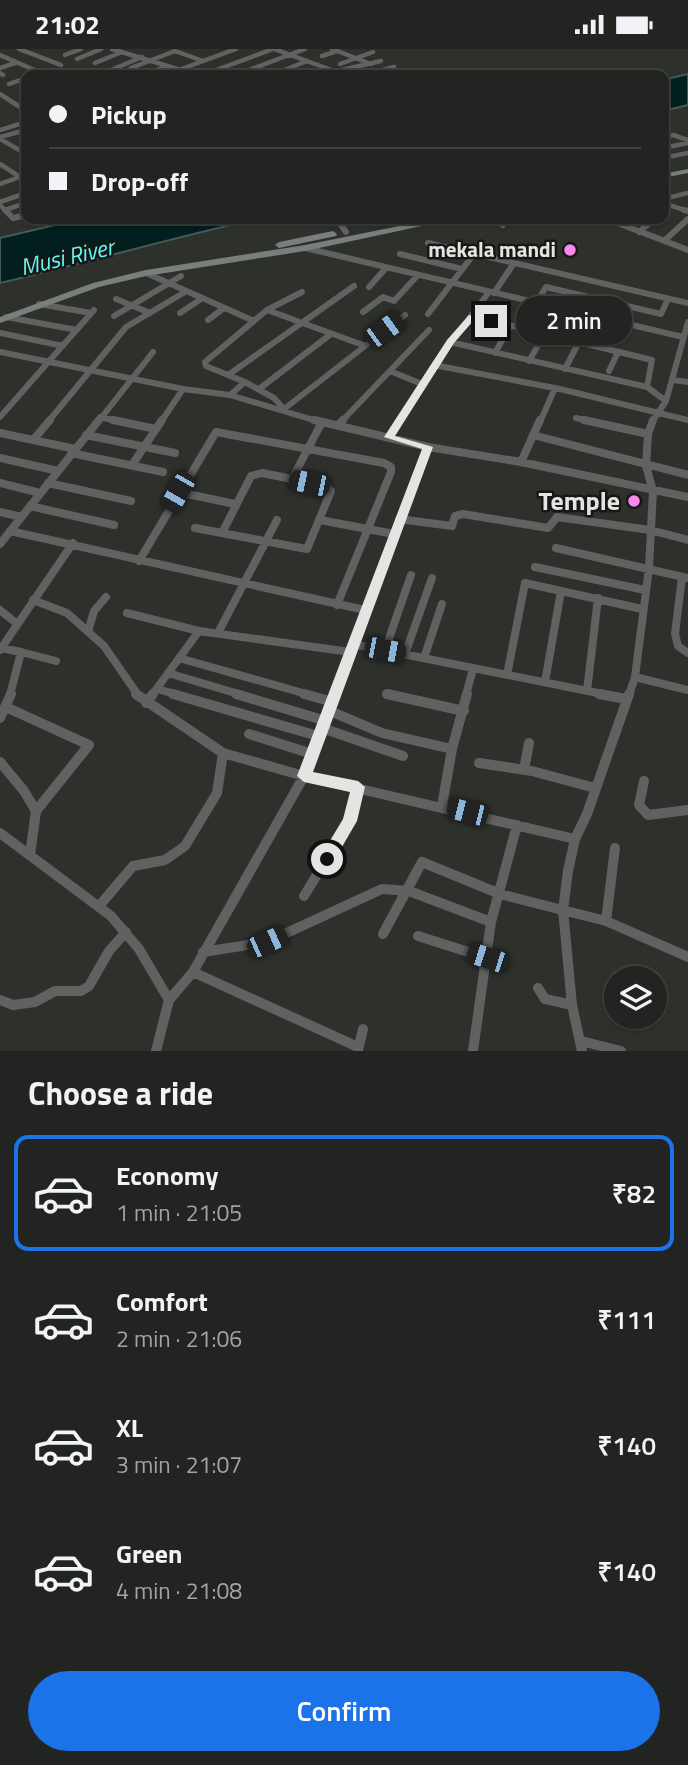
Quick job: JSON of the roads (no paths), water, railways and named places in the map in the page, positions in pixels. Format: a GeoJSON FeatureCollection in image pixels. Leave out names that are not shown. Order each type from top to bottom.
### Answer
{"type":"FeatureCollection","features":[{"type":"Feature","properties":{"kind":"street"},"geometry":{"type":"LineString","coordinates":[[19,49],[61,65],[51,70]]}},
{"type":"Feature","properties":{"kind":"street"},"geometry":{"type":"LineString","coordinates":[[28,53],[37,49]]}},
{"type":"Feature","properties":{"kind":"street"},"geometry":{"type":"LineString","coordinates":[[65,55],[81,49]]}},
{"type":"Feature","properties":{"kind":"street"},"geometry":{"type":"LineString","coordinates":[[76,59],[101,49]]}},
{"type":"Feature","properties":{"kind":"street"},"geometry":{"type":"LineString","coordinates":[[132,54],[147,49]]}},
{"type":"Feature","properties":{"kind":"street"},"geometry":{"type":"LineString","coordinates":[[180,69],[236,49]]}},
{"type":"Feature","properties":{"kind":"street"},"geometry":{"type":"LineString","coordinates":[[214,70],[274,49],[331,70]]}},
{"type":"Feature","properties":{"kind":"street"},"geometry":{"type":"LineString","coordinates":[[249,70],[305,49]]}},
{"type":"Feature","properties":{"kind":"street"},"geometry":{"type":"LineString","coordinates":[[95,64],[118,50],[183,70]]}},
{"type":"Feature","properties":{"kind":"street"},"geometry":{"type":"LineString","coordinates":[[322,56],[337,50],[371,64]]}},
{"type":"Feature","properties":{"kind":"street"},"geometry":{"type":"LineString","coordinates":[[131,68],[175,51],[203,61]]}},
{"type":"Feature","properties":{"kind":"street"},"geometry":{"type":"LineString","coordinates":[[340,64],[373,52]]}},
{"type":"Feature","properties":{"kind":"street"},"geometry":{"type":"LineString","coordinates":[[0,55],[30,70]]}},
{"type":"Feature","properties":{"kind":"street"},"geometry":{"type":"LineString","coordinates":[[116,70],[142,57]]}},
{"type":"Feature","properties":{"kind":"street"},"geometry":{"type":"LineString","coordinates":[[285,70],[307,61]]}},
{"type":"Feature","properties":{"kind":"street"},"geometry":{"type":"LineString","coordinates":[[345,70],[381,61]]}},
{"type":"Feature","properties":{"kind":"street"},"geometry":{"type":"LineString","coordinates":[[0,68],[15,63]]}},
{"type":"Feature","properties":{"kind":"street"},"geometry":{"type":"LineString","coordinates":[[157,70],[169,66]]}},
{"type":"Feature","properties":{"kind":"street"},"geometry":{"type":"LineString","coordinates":[[383,70],[394,67]]}},
{"type":"Feature","properties":{"kind":"street"},"geometry":{"type":"LineString","coordinates":[[9,84],[21,80]]}},
{"type":"Feature","properties":{"kind":"street"},"geometry":{"type":"LineString","coordinates":[[0,94],[21,107]]}},
{"type":"Feature","properties":{"kind":"street"},"geometry":{"type":"LineString","coordinates":[[0,104],[12,101]]}},
{"type":"Feature","properties":{"kind":"street"},"geometry":{"type":"LineString","coordinates":[[0,120],[9,127]]}},
{"type":"Feature","properties":{"kind":"street"},"geometry":{"type":"LineString","coordinates":[[0,130],[21,123]]}},
{"type":"Feature","properties":{"kind":"street"},"geometry":{"type":"LineString","coordinates":[[0,138],[21,132]]}},
{"type":"Feature","properties":{"kind":"street"},"geometry":{"type":"LineString","coordinates":[[669,136],[673,135],[688,141]]}},
{"type":"Feature","properties":{"kind":"street"},"geometry":{"type":"LineString","coordinates":[[0,138],[21,151]]}},
{"type":"Feature","properties":{"kind":"street"},"geometry":{"type":"LineString","coordinates":[[669,146],[688,141]]}},
{"type":"Feature","properties":{"kind":"street"},"geometry":{"type":"LineString","coordinates":[[14,146],[21,144]]}},
{"type":"Feature","properties":{"kind":"street"},"geometry":{"type":"LineString","coordinates":[[669,157],[688,153]]}},
{"type":"Feature","properties":{"kind":"street"},"geometry":{"type":"LineString","coordinates":[[0,164],[20,177]]}},
{"type":"Feature","properties":{"kind":"street"},"geometry":{"type":"LineString","coordinates":[[669,173],[688,171]]}},
{"type":"Feature","properties":{"kind":"street"},"geometry":{"type":"LineString","coordinates":[[0,184],[20,177]]}},
{"type":"Feature","properties":{"kind":"street"},"geometry":{"type":"LineString","coordinates":[[669,199],[688,193]]}},
{"type":"Feature","properties":{"kind":"street"},"geometry":{"type":"LineString","coordinates":[[2,205],[21,196]]}},
{"type":"Feature","properties":{"kind":"street"},"geometry":{"type":"LineString","coordinates":[[2,205],[21,203]]}},
{"type":"Feature","properties":{"kind":"street"},"geometry":{"type":"LineString","coordinates":[[2,205],[19,224]]}},
{"type":"Feature","properties":{"kind":"street"},"geometry":{"type":"LineString","coordinates":[[670,205],[688,211]]}},
{"type":"Feature","properties":{"kind":"street"},"geometry":{"type":"LineString","coordinates":[[13,218],[21,216]]}},
{"type":"Feature","properties":{"kind":"street"},"geometry":{"type":"LineString","coordinates":[[664,241],[688,219]]}},
{"type":"Feature","properties":{"kind":"street"},"geometry":{"type":"LineString","coordinates":[[340,224],[346,232]]}},
{"type":"Feature","properties":{"kind":"street"},"geometry":{"type":"LineString","coordinates":[[2,317],[146,274],[377,224]]}},
{"type":"Feature","properties":{"kind":"street"},"geometry":{"type":"LineString","coordinates":[[2,317],[113,277],[219,258],[304,248],[421,224]]}},
{"type":"Feature","properties":{"kind":"street"},"geometry":{"type":"LineString","coordinates":[[639,232],[648,224]]}},
{"type":"Feature","properties":{"kind":"street"},"geometry":{"type":"LineString","coordinates":[[622,225],[688,250]]}},
{"type":"Feature","properties":{"kind":"street"},"geometry":{"type":"LineString","coordinates":[[428,243],[688,303]]}},
{"type":"Feature","properties":{"kind":"street"},"geometry":{"type":"LineString","coordinates":[[304,248],[536,303],[684,343]]}},
{"type":"Feature","properties":{"kind":"street"},"geometry":{"type":"LineString","coordinates":[[400,254],[462,269]]}},
{"type":"Feature","properties":{"kind":"street"},"geometry":{"type":"LineString","coordinates":[[428,314],[474,254]]}},
{"type":"Feature","properties":{"kind":"street"},"geometry":{"type":"LineString","coordinates":[[389,437],[450,342],[514,263]]}},
{"type":"Feature","properties":{"kind":"street"},"geometry":{"type":"LineString","coordinates":[[369,287],[386,268]]}},
{"type":"Feature","properties":{"kind":"street"},"geometry":{"type":"LineString","coordinates":[[146,274],[254,321]]}},
{"type":"Feature","properties":{"kind":"street"},"geometry":{"type":"LineString","coordinates":[[536,303],[555,274]]}},
{"type":"Feature","properties":{"kind":"street"},"geometry":{"type":"LineString","coordinates":[[114,316],[181,275]]}},
{"type":"Feature","properties":{"kind":"street"},"geometry":{"type":"LineString","coordinates":[[363,312],[383,297],[394,301],[417,276]]}},
{"type":"Feature","properties":{"kind":"street"},"geometry":{"type":"LineString","coordinates":[[228,375],[354,286]]}},
{"type":"Feature","properties":{"kind":"street"},"geometry":{"type":"LineString","coordinates":[[546,287],[661,314],[668,299]]}},
{"type":"Feature","properties":{"kind":"street"},"geometry":{"type":"LineString","coordinates":[[34,439],[126,327],[185,292]]}},
{"type":"Feature","properties":{"kind":"street"},"geometry":{"type":"LineString","coordinates":[[284,409],[274,398],[259,389],[206,366],[205,362],[267,310],[302,292]]}},
{"type":"Feature","properties":{"kind":"street"},"geometry":{"type":"LineString","coordinates":[[116,299],[150,313]]}},
{"type":"Feature","properties":{"kind":"street"},"geometry":{"type":"LineString","coordinates":[[180,313],[201,299]]}},
{"type":"Feature","properties":{"kind":"street"},"geometry":{"type":"LineString","coordinates":[[0,418],[93,311],[39,304]]}},
{"type":"Feature","properties":{"kind":"street"},"geometry":{"type":"LineString","coordinates":[[208,320],[224,308]]}},
{"type":"Feature","properties":{"kind":"street"},"geometry":{"type":"LineString","coordinates":[[267,310],[363,345]]}},
{"type":"Feature","properties":{"kind":"street"},"geometry":{"type":"LineString","coordinates":[[284,409],[405,315]]}},
{"type":"Feature","properties":{"kind":"street"},"geometry":{"type":"LineString","coordinates":[[472,316],[652,360],[647,387]]}},
{"type":"Feature","properties":{"kind":"street"},"geometry":{"type":"LineString","coordinates":[[2,317],[77,330]]}},
{"type":"Feature","properties":{"kind":"street"},"geometry":{"type":"LineString","coordinates":[[565,369],[592,317]]}},
{"type":"Feature","properties":{"kind":"street"},"geometry":{"type":"LineString","coordinates":[[621,1051],[581,1046],[572,1005],[564,910],[575,839],[635,677],[649,568],[653,491],[646,466],[648,434],[655,414],[666,401],[688,321]]}},
{"type":"Feature","properties":{"kind":"street"},"geometry":{"type":"LineString","coordinates":[[495,353],[510,326]]}},
{"type":"Feature","properties":{"kind":"street"},"geometry":{"type":"LineString","coordinates":[[338,425],[429,330]]}},
{"type":"Feature","properties":{"kind":"street"},"geometry":{"type":"LineString","coordinates":[[0,333],[63,346]]}},
{"type":"Feature","properties":{"kind":"street"},"geometry":{"type":"LineString","coordinates":[[259,389],[331,334]]}},
{"type":"Feature","properties":{"kind":"street"},"geometry":{"type":"LineString","coordinates":[[529,361],[544,335]]}},
{"type":"Feature","properties":{"kind":"street"},"geometry":{"type":"LineString","coordinates":[[450,342],[647,387],[666,401]]}},
{"type":"Feature","properties":{"kind":"street"},"geometry":{"type":"LineString","coordinates":[[0,352],[183,389],[230,395],[322,422],[428,447],[521,462],[688,497]]}},
{"type":"Feature","properties":{"kind":"street"},"geometry":{"type":"LineString","coordinates":[[0,544],[153,352]]}},
{"type":"Feature","properties":{"kind":"street"},"geometry":{"type":"LineString","coordinates":[[609,371],[618,352]]}},
{"type":"Feature","properties":{"kind":"street"},"geometry":{"type":"LineString","coordinates":[[677,362],[688,364]]}},
{"type":"Feature","properties":{"kind":"street"},"geometry":{"type":"LineString","coordinates":[[434,365],[558,389],[688,420]]}},
{"type":"Feature","properties":{"kind":"street"},"geometry":{"type":"LineString","coordinates":[[390,371],[422,384]]}},
{"type":"Feature","properties":{"kind":"street"},"geometry":{"type":"LineString","coordinates":[[521,462],[533,435],[565,380]]}},
{"type":"Feature","properties":{"kind":"street"},"geometry":{"type":"LineString","coordinates":[[673,380],[688,382]]}},
{"type":"Feature","properties":{"kind":"street"},"geometry":{"type":"LineString","coordinates":[[230,395],[245,382]]}},
{"type":"Feature","properties":{"kind":"street"},"geometry":{"type":"LineString","coordinates":[[132,465],[183,389]]}},
{"type":"Feature","properties":{"kind":"street"},"geometry":{"type":"LineString","coordinates":[[100,417],[156,429]]}},
{"type":"Feature","properties":{"kind":"street"},"geometry":{"type":"LineString","coordinates":[[576,418],[648,434]]}},
{"type":"Feature","properties":{"kind":"street"},"geometry":{"type":"LineString","coordinates":[[292,479],[322,422]]}},
{"type":"Feature","properties":{"kind":"street"},"geometry":{"type":"LineString","coordinates":[[139,561],[216,432],[384,463],[391,467],[337,605]]}},
{"type":"Feature","properties":{"kind":"street"},"geometry":{"type":"LineString","coordinates":[[0,434],[34,439],[163,473]]}},
{"type":"Feature","properties":{"kind":"street"},"geometry":{"type":"LineString","coordinates":[[86,435],[175,453]]}},
{"type":"Feature","properties":{"kind":"street"},"geometry":{"type":"LineString","coordinates":[[533,435],[688,475]]}},
{"type":"Feature","properties":{"kind":"street"},"geometry":{"type":"LineString","coordinates":[[156,1051],[169,1000],[193,972],[304,776],[428,447]]}},
{"type":"Feature","properties":{"kind":"street"},"geometry":{"type":"LineString","coordinates":[[0,458],[58,471]]}},
{"type":"Feature","properties":{"kind":"street"},"geometry":{"type":"LineString","coordinates":[[195,528],[307,549],[330,495],[329,488],[257,473],[251,476],[234,503],[222,533]]}},
{"type":"Feature","properties":{"kind":"street"},"geometry":{"type":"LineString","coordinates":[[0,483],[40,493]]}},
{"type":"Feature","properties":{"kind":"street"},"geometry":{"type":"LineString","coordinates":[[48,483],[131,501]]}},
{"type":"Feature","properties":{"kind":"street"},"geometry":{"type":"LineString","coordinates":[[178,492],[234,503]]}},
{"type":"Feature","properties":{"kind":"street"},"geometry":{"type":"LineString","coordinates":[[30,506],[114,525]]}},
{"type":"Feature","properties":{"kind":"street"},"geometry":{"type":"LineString","coordinates":[[0,512],[21,517]]}},
{"type":"Feature","properties":{"kind":"street"},"geometry":{"type":"LineString","coordinates":[[399,519],[452,526],[455,516],[463,514],[548,528],[557,517],[650,530],[688,540]]}},
{"type":"Feature","properties":{"kind":"street"},"geometry":{"type":"LineString","coordinates":[[218,633],[277,520]]}},
{"type":"Feature","properties":{"kind":"street"},"geometry":{"type":"LineString","coordinates":[[320,520],[394,534]]}},
{"type":"Feature","properties":{"kind":"street"},"geometry":{"type":"LineString","coordinates":[[10,531],[365,610]]}},
{"type":"Feature","properties":{"kind":"street"},"geometry":{"type":"LineString","coordinates":[[56,661],[1,649],[16,623],[73,543]]}},
{"type":"Feature","properties":{"kind":"street"},"geometry":{"type":"LineString","coordinates":[[556,548],[685,577],[684,615],[676,640],[678,646],[688,653]]}},
{"type":"Feature","properties":{"kind":"street"},"geometry":{"type":"LineString","coordinates":[[535,567],[645,590]]}},
{"type":"Feature","properties":{"kind":"street"},"geometry":{"type":"LineString","coordinates":[[385,650],[411,575]]}},
{"type":"Feature","properties":{"kind":"street"},"geometry":{"type":"LineString","coordinates":[[405,654],[432,578]]}},
{"type":"Feature","properties":{"kind":"street"},"geometry":{"type":"LineString","coordinates":[[507,675],[525,583],[642,609]]}},
{"type":"Feature","properties":{"kind":"street"},"geometry":{"type":"LineString","coordinates":[[545,683],[561,591]]}},
{"type":"Feature","properties":{"kind":"street"},"geometry":{"type":"LineString","coordinates":[[88,632],[94,611],[106,597]]}},
{"type":"Feature","properties":{"kind":"street"},"geometry":{"type":"LineString","coordinates":[[587,691],[598,598]]}},
{"type":"Feature","properties":{"kind":"street"},"geometry":{"type":"LineString","coordinates":[[33,600],[67,613],[104,646],[132,690],[146,703],[223,753],[304,776],[575,839]]}},
{"type":"Feature","properties":{"kind":"street"},"geometry":{"type":"LineString","coordinates":[[424,658],[442,604]]}},
{"type":"Feature","properties":{"kind":"street"},"geometry":{"type":"LineString","coordinates":[[0,610],[16,623]]}},
{"type":"Feature","properties":{"kind":"street"},"geometry":{"type":"LineString","coordinates":[[127,613],[199,631],[385,650],[626,699]]}},
{"type":"Feature","properties":{"kind":"street"},"geometry":{"type":"LineString","coordinates":[[146,703],[199,631]]}},
{"type":"Feature","properties":{"kind":"street"},"geometry":{"type":"LineString","coordinates":[[0,717],[8,708],[13,670],[21,652]]}},
{"type":"Feature","properties":{"kind":"street"},"geometry":{"type":"LineString","coordinates":[[179,658],[326,720],[403,756]]}},
{"type":"Feature","properties":{"kind":"street"},"geometry":{"type":"LineString","coordinates":[[442,806],[452,749],[473,669]]}},
{"type":"Feature","properties":{"kind":"street"},"geometry":{"type":"LineString","coordinates":[[168,673],[326,720]]}},
{"type":"Feature","properties":{"kind":"street"},"geometry":{"type":"LineString","coordinates":[[635,677],[688,690]]}},
{"type":"Feature","properties":{"kind":"street"},"geometry":{"type":"LineString","coordinates":[[157,689],[326,720],[452,749]]}},
{"type":"Feature","properties":{"kind":"street"},"geometry":{"type":"LineString","coordinates":[[387,694],[464,711]]}},
{"type":"Feature","properties":{"kind":"street"},"geometry":{"type":"LineString","coordinates":[[8,708],[89,745],[36,811],[30,855]]}},
{"type":"Feature","properties":{"kind":"street"},"geometry":{"type":"LineString","coordinates":[[249,734],[312,754]]}},
{"type":"Feature","properties":{"kind":"street"},"geometry":{"type":"LineString","coordinates":[[524,770],[529,743]]}},
{"type":"Feature","properties":{"kind":"street"},"geometry":{"type":"LineString","coordinates":[[100,905],[133,866],[165,860],[185,846],[216,793],[223,753]]}},
{"type":"Feature","properties":{"kind":"street"},"geometry":{"type":"LineString","coordinates":[[0,762],[24,791],[36,811]]}},
{"type":"Feature","properties":{"kind":"street"},"geometry":{"type":"LineString","coordinates":[[479,763],[524,770],[595,788]]}},
{"type":"Feature","properties":{"kind":"street"},"geometry":{"type":"LineString","coordinates":[[644,781],[639,805],[643,811],[657,816],[688,810]]}},
{"type":"Feature","properties":{"kind":"street"},"geometry":{"type":"LineString","coordinates":[[304,896],[350,821],[358,787]]}},
{"type":"Feature","properties":{"kind":"street"},"geometry":{"type":"LineString","coordinates":[[472,1051],[491,922],[517,825]]}},
{"type":"Feature","properties":{"kind":"street"},"geometry":{"type":"LineString","coordinates":[[0,833],[100,905],[150,963],[169,1000]]}},
{"type":"Feature","properties":{"kind":"street"},"geometry":{"type":"LineString","coordinates":[[606,921],[615,848]]}},
{"type":"Feature","properties":{"kind":"street"},"geometry":{"type":"LineString","coordinates":[[383,934],[422,862],[500,894],[606,921],[688,957]]}},
{"type":"Feature","properties":{"kind":"street"},"geometry":{"type":"LineString","coordinates":[[203,952],[267,942],[382,889],[408,891],[491,922]]}},
{"type":"Feature","properties":{"kind":"street"},"geometry":{"type":"LineString","coordinates":[[0,1000],[13,1005],[35,1002],[55,991],[80,991],[89,986],[109,951],[126,932]]}},
{"type":"Feature","properties":{"kind":"street"},"geometry":{"type":"LineString","coordinates":[[418,936],[487,958]]}},
{"type":"Feature","properties":{"kind":"street"},"geometry":{"type":"LineString","coordinates":[[193,972],[358,1049],[363,1029]]}},
{"type":"Feature","properties":{"kind":"street"},"geometry":{"type":"LineString","coordinates":[[538,988],[545,999],[572,1005]]}},
{"type":"Feature","properties":{"kind":"water"},"geometry":{"type":"Polygon","coordinates":[[[688,74],[688,105],[669,110],[669,79],[688,74]]]}},
{"type":"Feature","properties":{"kind":"water","name":"Musi River"},"geometry":{"type":"Polygon","coordinates":[[[59,224],[235,224],[0,283],[0,238],[59,224]]]}},
{"type":"Feature","properties":{"kind":"place","name":"mekala mandi"},"geometry":{"type":"Point","coordinates":[570,250]}},
{"type":"Feature","properties":{"kind":"place","name":"Temple"},"geometry":{"type":"Point","coordinates":[634,501]}}]}
